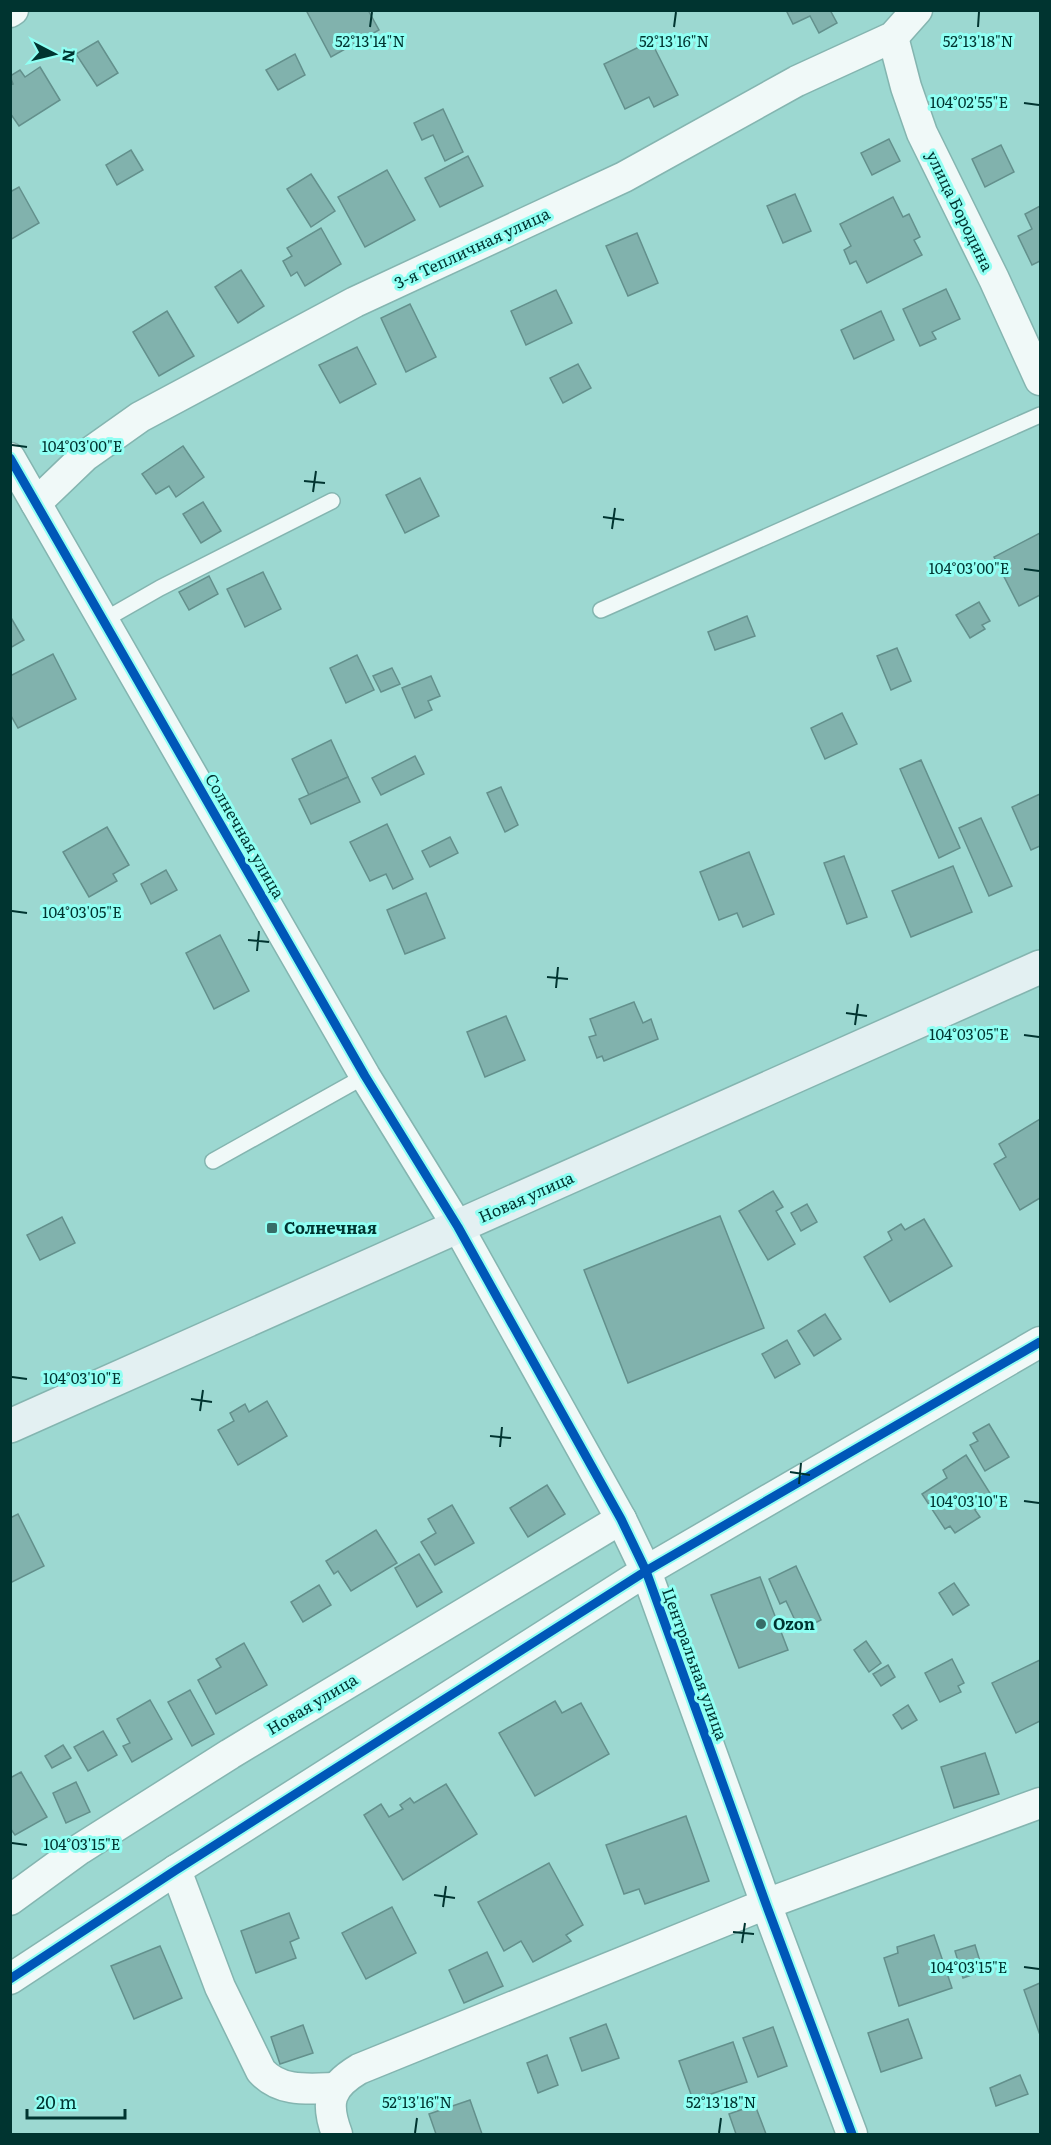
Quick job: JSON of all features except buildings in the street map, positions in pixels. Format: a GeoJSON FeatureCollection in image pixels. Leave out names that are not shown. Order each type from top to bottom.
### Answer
{"type":"FeatureCollection","features":[{"type":"Feature","properties":{"kind":"main road","name":"Новая улица"},"geometry":{"type":"LineString","coordinates":[[10,1426],[1041,967]]}},
{"type":"Feature","properties":{"kind":"street","name":"3-я Тепличная улица"},"geometry":{"type":"LineString","coordinates":[[36,503],[85,456],[130,423],[355,302],[624,177],[797,81],[894,37],[917,10]]}},
{"type":"Feature","properties":{"kind":"street","name":"улица Бородина"},"geometry":{"type":"LineString","coordinates":[[894,37],[906,87],[922,133],[1041,380]]}},
{"type":"Feature","properties":{"kind":"street","name":"Солнечная улица"},"geometry":{"type":"LineString","coordinates":[[10,458],[365,1076],[458,1227]]}},
{"type":"Feature","properties":{"kind":"street","name":"Центральная улица"},"geometry":{"type":"LineString","coordinates":[[458,1227],[621,1519],[646,1571],[852,2134]]}},
{"type":"Feature","properties":{"kind":"street"},"geometry":{"type":"LineString","coordinates":[[10,1979],[176,1870],[646,1571],[1041,1342]]}},
{"type":"Feature","properties":{"kind":"street","name":"Новая улица"},"geometry":{"type":"LineString","coordinates":[[10,1900],[80,1849],[230,1754],[621,1519]]}},
{"type":"Feature","properties":{"kind":"street"},"geometry":{"type":"LineString","coordinates":[[337,2134],[332,2122],[330,2102],[334,2088],[345,2077],[389,2056],[766,1904],[1041,1803]]}},
{"type":"Feature","properties":{"kind":"street"},"geometry":{"type":"LineString","coordinates":[[176,1870],[219,1987],[261,2071],[268,2079],[280,2085],[309,2089],[334,2088]]}},
{"type":"Feature","properties":{"kind":"lane"},"geometry":{"type":"LineString","coordinates":[[601,610],[1041,415]]}},
{"type":"Feature","properties":{"kind":"lane"},"geometry":{"type":"LineString","coordinates":[[104,620],[160,588],[332,501]]}},
{"type":"Feature","properties":{"kind":"lane"},"geometry":{"type":"LineString","coordinates":[[213,1161],[365,1076]]}},
{"type":"Feature","properties":{"kind":"cycle path"},"geometry":{"type":"LineString","coordinates":[[10,458],[365,1076],[458,1227],[621,1519],[646,1571],[852,2134]]}},
{"type":"Feature","properties":{"kind":"cycle path"},"geometry":{"type":"LineString","coordinates":[[10,1979],[176,1870],[646,1571],[1040,1342]]}},
{"type":"Feature","properties":{"kind":"place","name":"Солнечная"},"geometry":{"type":"Point","coordinates":[272,1228]}},
{"type":"Feature","properties":{"kind":"place","name":"Ozon"},"geometry":{"type":"Point","coordinates":[761,1624]}}]}
